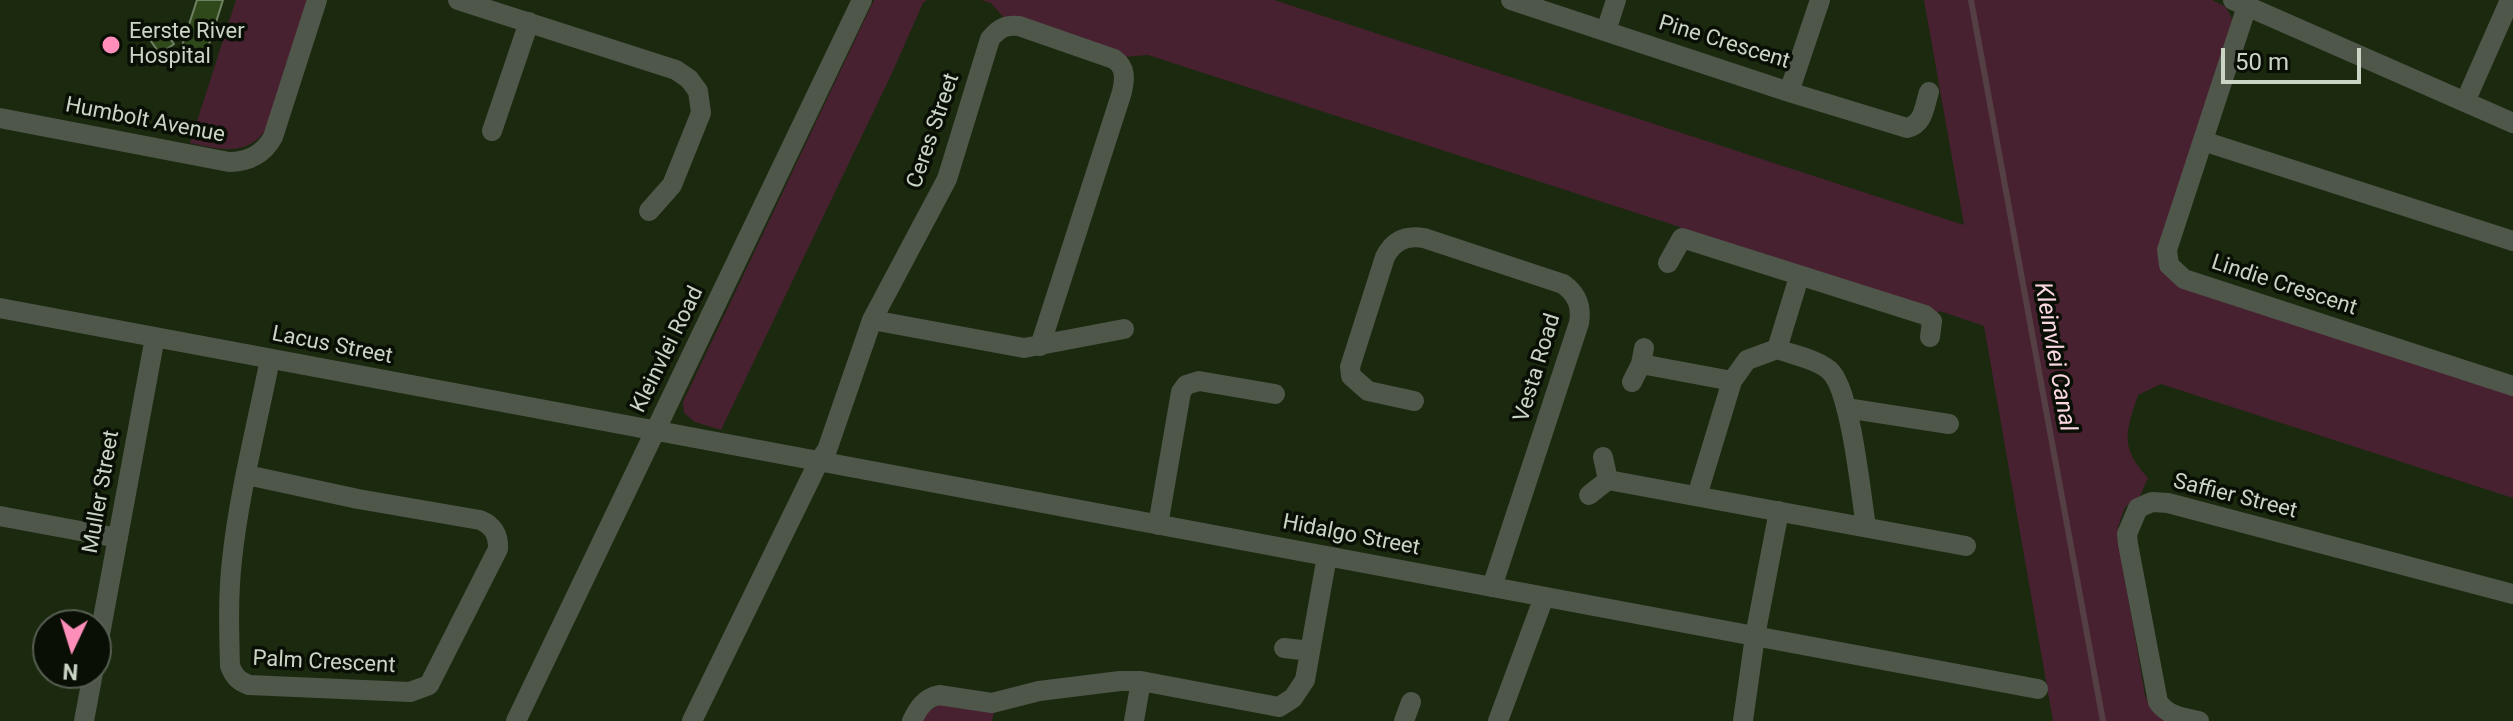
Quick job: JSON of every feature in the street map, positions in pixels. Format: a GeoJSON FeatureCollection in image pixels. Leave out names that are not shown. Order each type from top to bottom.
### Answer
{"type":"FeatureCollection","features":[{"type":"Feature","properties":{"kind":"street","name":"Humbolt Avenue"},"geometry":{"type":"LineString","coordinates":[[0,118],[229,162],[247,160],[262,152],[273,137],[317,0]]}},
{"type":"Feature","properties":{"kind":"street"},"geometry":{"type":"LineString","coordinates":[[458,0],[676,70],[693,83],[700,97],[701,113],[672,185],[649,211]]}},
{"type":"Feature","properties":{"kind":"street","name":"Kleinvlei Road"},"geometry":{"type":"LineString","coordinates":[[516,721],[862,0]]}},
{"type":"Feature","properties":{"kind":"street","name":"Pine Crescent"},"geometry":{"type":"LineString","coordinates":[[1511,0],[1789,92],[1820,0]]}},
{"type":"Feature","properties":{"kind":"street"},"geometry":{"type":"LineString","coordinates":[[1606,31],[1616,0]]}},
{"type":"Feature","properties":{"kind":"street"},"geometry":{"type":"LineString","coordinates":[[2465,102],[2510,0]]}},
{"type":"Feature","properties":{"kind":"street"},"geometry":{"type":"LineString","coordinates":[[2240,3],[2513,123]]}},
{"type":"Feature","properties":{"kind":"street","name":"Lindie Crescent"},"geometry":{"type":"LineString","coordinates":[[2240,3],[2203,141],[2167,250],[2169,265],[2178,276],[2513,386]]}},
{"type":"Feature","properties":{"kind":"street"},"geometry":{"type":"LineString","coordinates":[[492,131],[529,22]]}},
{"type":"Feature","properties":{"kind":"street","name":"Ceres Street"},"geometry":{"type":"LineString","coordinates":[[692,721],[827,450],[872,320],[947,179],[990,39],[1001,27],[1019,26],[1114,59],[1119,62],[1125,77],[1040,346]]}},
{"type":"Feature","properties":{"kind":"street"},"geometry":{"type":"LineString","coordinates":[[1789,92],[1907,128],[1920,121],[1929,92]]}},
{"type":"Feature","properties":{"kind":"street"},"geometry":{"type":"LineString","coordinates":[[2203,141],[2513,241]]}},
{"type":"Feature","properties":{"kind":"street","name":"Vesta Road"},"geometry":{"type":"LineString","coordinates":[[1414,401],[1368,391],[1351,376],[1350,367],[1385,257],[1401,239],[1424,238],[1563,284],[1578,302],[1579,323],[1492,587]]}},
{"type":"Feature","properties":{"kind":"street"},"geometry":{"type":"LineString","coordinates":[[1668,263],[1682,238],[1925,315],[1932,321],[1930,337]]}},
{"type":"Feature","properties":{"kind":"street"},"geometry":{"type":"LineString","coordinates":[[1777,349],[1799,277]]}},
{"type":"Feature","properties":{"kind":"street","name":"Lacus Street"},"geometry":{"type":"LineString","coordinates":[[0,308],[656,431]]}},
{"type":"Feature","properties":{"kind":"street"},"geometry":{"type":"LineString","coordinates":[[872,320],[1014,348],[1040,346],[1124,329]]}},
{"type":"Feature","properties":{"kind":"street","name":"Muller Street"},"geometry":{"type":"LineString","coordinates":[[105,609],[155,337]]}},
{"type":"Feature","properties":{"kind":"street"},"geometry":{"type":"LineString","coordinates":[[1697,496],[1732,381],[1747,360],[1777,349],[1830,370],[1841,390],[1866,527]]}},
{"type":"Feature","properties":{"kind":"street","name":"Palm Crescent"},"geometry":{"type":"LineString","coordinates":[[247,475],[358,499],[480,520],[492,527],[498,549],[429,685],[410,692],[249,685],[237,679],[230,666],[231,574],[247,475],[270,359]]}},
{"type":"Feature","properties":{"kind":"street"},"geometry":{"type":"LineString","coordinates":[[1639,365],[1732,381]]}},
{"type":"Feature","properties":{"kind":"street"},"geometry":{"type":"LineString","coordinates":[[1158,525],[1181,392],[1186,385],[1199,381],[1275,394]]}},
{"type":"Feature","properties":{"kind":"street"},"geometry":{"type":"LineString","coordinates":[[1846,408],[1949,424]]}},
{"type":"Feature","properties":{"kind":"street","name":"Hidalgo Street"},"geometry":{"type":"LineString","coordinates":[[656,431],[2038,689]]}},
{"type":"Feature","properties":{"kind":"street"},"geometry":{"type":"LineString","coordinates":[[1603,457],[1608,480]]}},
{"type":"Feature","properties":{"kind":"street"},"geometry":{"type":"LineString","coordinates":[[1589,495],[1608,480],[1966,546]]}},
{"type":"Feature","properties":{"kind":"street","name":"Saffier Street"},"geometry":{"type":"LineString","coordinates":[[2199,721],[2172,714],[2158,702],[2127,534],[2138,508],[2152,502],[2168,503],[2513,594]]}},
{"type":"Feature","properties":{"kind":"street"},"geometry":{"type":"LineString","coordinates":[[1743,721],[1755,636],[1779,511]]}},
{"type":"Feature","properties":{"kind":"street"},"geometry":{"type":"LineString","coordinates":[[0,516],[118,538]]}},
{"type":"Feature","properties":{"kind":"street"},"geometry":{"type":"LineString","coordinates":[[912,721],[926,699],[939,695],[992,703],[1039,691],[1141,681],[1279,714],[1301,687],[1327,556]]}},
{"type":"Feature","properties":{"kind":"street"},"geometry":{"type":"LineString","coordinates":[[1498,721],[1544,597]]}},
{"type":"Feature","properties":{"kind":"street"},"geometry":{"type":"LineString","coordinates":[[1284,648],[1310,651]]}},
{"type":"Feature","properties":{"kind":"street"},"geometry":{"type":"LineString","coordinates":[[1134,721],[1141,681]]}},
{"type":"Feature","properties":{"kind":"street"},"geometry":{"type":"LineString","coordinates":[[84,721],[90,689]]}},
{"type":"Feature","properties":{"kind":"shaded area"},"geometry":{"type":"Polygon","coordinates":[[[236,0],[308,0],[267,128],[259,138],[242,148],[232,149],[190,143],[236,0]]]}},
{"type":"Feature","properties":{"kind":"shaded area"},"geometry":{"type":"Polygon","coordinates":[[[874,0],[927,0],[721,430],[695,422],[684,413],[683,402],[874,0]]]}},
{"type":"Feature","properties":{"kind":"shaded area"},"geometry":{"type":"Polygon","coordinates":[[[981,0],[1274,0],[1964,225],[1924,0],[2212,0],[2226,7],[2233,21],[2160,262],[2513,393],[2513,498],[2161,384],[2138,395],[2128,430],[2129,448],[2148,478],[2140,496],[2125,507],[2118,527],[2118,539],[2145,695],[2151,707],[2165,721],[2053,721],[1984,326],[1940,311],[1936,314],[1682,232],[1680,227],[1148,55],[1123,57],[1003,17],[991,3],[981,0]]]}},
{"type":"Feature","properties":{"kind":"shaded area"},"geometry":{"type":"Polygon","coordinates":[[[941,704],[994,711],[992,721],[922,721],[929,711],[941,704]]]}},
{"type":"Feature","properties":{"kind":"building"},"geometry":{"type":"Polygon","coordinates":[[[197,0],[223,0],[206,54],[182,46],[197,0]]]}},
{"type":"Feature","properties":{"kind":"building"},"geometry":{"type":"Polygon","coordinates":[[[161,27],[174,44],[160,54],[148,37],[161,27]]]}},
{"type":"Feature","properties":{"kind":"waterway","name":"Kleinvlei Canal"},"geometry":{"type":"LineString","coordinates":[[1971,0],[2103,721]]}},
{"type":"Feature","properties":{"kind":"place","name":"Eerste River Hospital"},"geometry":{"type":"Point","coordinates":[111,45]}}]}
